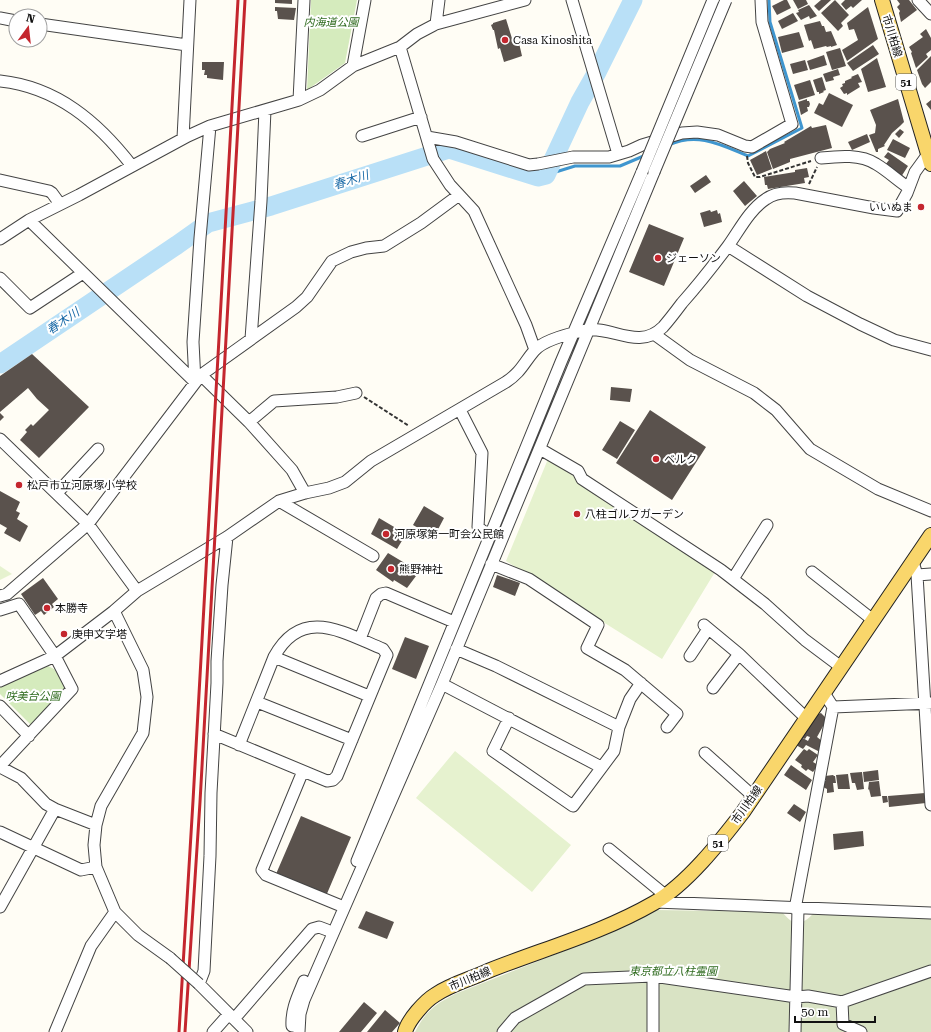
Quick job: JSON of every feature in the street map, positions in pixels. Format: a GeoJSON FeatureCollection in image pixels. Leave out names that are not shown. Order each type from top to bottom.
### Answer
{"type":"FeatureCollection","features":[{"type":"Feature","properties":{"kind":"main road","name":"市川柏線"},"geometry":{"type":"LineString","coordinates":[[882,0],[930,156]]}},
{"type":"Feature","properties":{"kind":"main road","name":"市川柏線"},"geometry":{"type":"LineString","coordinates":[[405,1032],[416,1012],[434,995],[514,961],[625,918],[660,898],[687,876],[726,834],[873,620],[915,568],[931,535]]}},
{"type":"Feature","properties":{"kind":"street"},"geometry":{"type":"LineString","coordinates":[[183,138],[190,0]]}},
{"type":"Feature","properties":{"kind":"street"},"geometry":{"type":"LineString","coordinates":[[299,100],[304,0]]}},
{"type":"Feature","properties":{"kind":"street"},"geometry":{"type":"LineString","coordinates":[[353,66],[365,0]]}},
{"type":"Feature","properties":{"kind":"street"},"geometry":{"type":"LineString","coordinates":[[436,24],[439,0]]}},
{"type":"Feature","properties":{"kind":"street"},"geometry":{"type":"LineString","coordinates":[[572,0],[618,154]]}},
{"type":"Feature","properties":{"kind":"street"},"geometry":{"type":"LineString","coordinates":[[294,1032],[292,1018],[296,1000],[339,904],[573,334],[713,0]]}},
{"type":"Feature","properties":{"kind":"street"},"geometry":{"type":"LineString","coordinates":[[298,1032],[300,1014],[304,1000],[442,684],[726,0]]}},
{"type":"Feature","properties":{"kind":"street"},"geometry":{"type":"LineString","coordinates":[[427,137],[456,142],[529,165],[573,157],[609,157],[682,133],[697,132],[718,135],[749,147],[792,124],[762,22],[761,0]]}},
{"type":"Feature","properties":{"kind":"street"},"geometry":{"type":"LineString","coordinates":[[0,240],[29,220],[183,138],[210,126],[299,100],[320,90],[353,66],[400,47],[417,34],[436,24],[518,1]]}},
{"type":"Feature","properties":{"kind":"street"},"geometry":{"type":"LineString","coordinates":[[923,1],[931,14]]}},
{"type":"Feature","properties":{"kind":"street"},"geometry":{"type":"LineString","coordinates":[[48,25],[187,45]]}},
{"type":"Feature","properties":{"kind":"street"},"geometry":{"type":"LineString","coordinates":[[400,47],[433,159],[450,185],[474,211],[526,325],[535,350]]}},
{"type":"Feature","properties":{"kind":"street"},"geometry":{"type":"LineString","coordinates":[[0,81],[30,87],[54,96],[76,109],[91,122],[132,166]]}},
{"type":"Feature","properties":{"kind":"street"},"geometry":{"type":"LineString","coordinates":[[250,339],[261,201],[265,110]]}},
{"type":"Feature","properties":{"kind":"street"},"geometry":{"type":"LineString","coordinates":[[362,136],[421,117]]}},
{"type":"Feature","properties":{"kind":"street"},"geometry":{"type":"LineString","coordinates":[[198,378],[193,342],[210,126]]}},
{"type":"Feature","properties":{"kind":"street"},"geometry":{"type":"LineString","coordinates":[[0,681],[55,656],[114,611],[137,591],[227,537],[280,501],[329,488],[345,482],[371,461],[419,432],[460,410],[516,375],[535,350],[554,339],[589,330],[601,331],[626,337],[654,334],[663,327],[702,280],[749,215],[765,199],[775,194],[786,192],[897,211],[909,188],[915,172],[930,156]]}},
{"type":"Feature","properties":{"kind":"street"},"geometry":{"type":"LineString","coordinates":[[821,158],[860,158],[870,161],[877,164],[909,188]]}},
{"type":"Feature","properties":{"kind":"street"},"geometry":{"type":"LineString","coordinates":[[0,180],[49,191],[60,204]]}},
{"type":"Feature","properties":{"kind":"street"},"geometry":{"type":"LineString","coordinates":[[0,596],[7,594],[88,524],[198,378],[296,307],[307,297],[332,261],[351,252],[366,248],[384,246],[421,223],[459,194]]}},
{"type":"Feature","properties":{"kind":"street"},"geometry":{"type":"LineString","coordinates":[[29,220],[115,304],[248,422],[292,470],[305,494]]}},
{"type":"Feature","properties":{"kind":"street"},"geometry":{"type":"LineString","coordinates":[[728,246],[807,296],[860,324],[894,340],[931,350]]}},
{"type":"Feature","properties":{"kind":"street"},"geometry":{"type":"LineString","coordinates":[[0,278],[30,308],[83,273]]}},
{"type":"Feature","properties":{"kind":"street"},"geometry":{"type":"LineString","coordinates":[[654,334],[690,360],[754,393],[776,410],[810,448],[878,489],[931,511]]}},
{"type":"Feature","properties":{"kind":"street"},"geometry":{"type":"LineString","coordinates":[[248,422],[274,401],[337,397],[356,393]]}},
{"type":"Feature","properties":{"kind":"street"},"geometry":{"type":"LineString","coordinates":[[460,410],[482,453],[478,527],[491,533]]}},
{"type":"Feature","properties":{"kind":"street"},"geometry":{"type":"LineString","coordinates":[[0,439],[88,524],[137,591]]}},
{"type":"Feature","properties":{"kind":"street"},"geometry":{"type":"LineString","coordinates":[[57,493],[98,449]]}},
{"type":"Feature","properties":{"kind":"street"},"geometry":{"type":"LineString","coordinates":[[540,449],[578,471],[582,479],[734,579],[765,604],[804,640],[841,666]]}},
{"type":"Feature","properties":{"kind":"street"},"geometry":{"type":"LineString","coordinates":[[280,501],[373,556]]}},
{"type":"Feature","properties":{"kind":"street"},"geometry":{"type":"LineString","coordinates":[[734,579],[767,525]]}},
{"type":"Feature","properties":{"kind":"street"},"geometry":{"type":"LineString","coordinates":[[199,984],[204,971],[217,661],[227,537]]}},
{"type":"Feature","properties":{"kind":"street"},"geometry":{"type":"LineString","coordinates":[[491,564],[529,580],[598,625],[587,648],[625,670],[677,714],[667,728]]}},
{"type":"Feature","properties":{"kind":"street"},"geometry":{"type":"LineString","coordinates":[[931,574],[915,568],[928,703],[931,805]]}},
{"type":"Feature","properties":{"kind":"street"},"geometry":{"type":"LineString","coordinates":[[812,572],[873,620]]}},
{"type":"Feature","properties":{"kind":"street"},"geometry":{"type":"LineString","coordinates":[[360,639],[376,598],[381,594],[386,593],[454,622]]}},
{"type":"Feature","properties":{"kind":"street"},"geometry":{"type":"LineString","coordinates":[[0,610],[19,604],[55,656],[72,689],[0,766],[21,778],[46,804],[96,826]]}},
{"type":"Feature","properties":{"kind":"street"},"geometry":{"type":"LineString","coordinates":[[114,611],[143,670],[147,697],[143,732],[101,806],[96,826],[94,845],[96,867],[115,912],[138,935],[170,958],[199,984],[247,1032]]}},
{"type":"Feature","properties":{"kind":"street"},"geometry":{"type":"LineString","coordinates":[[214,734],[239,745],[328,781],[333,780],[337,776],[387,655],[383,649],[338,630],[325,627],[304,628],[294,633],[280,646],[274,657],[239,745]]}},
{"type":"Feature","properties":{"kind":"street"},"geometry":{"type":"LineString","coordinates":[[690,656],[706,627],[739,654],[806,718]]}},
{"type":"Feature","properties":{"kind":"street"},"geometry":{"type":"LineString","coordinates":[[456,649],[496,666],[619,727]]}},
{"type":"Feature","properties":{"kind":"street"},"geometry":{"type":"LineString","coordinates":[[713,688],[739,654]]}},
{"type":"Feature","properties":{"kind":"street"},"geometry":{"type":"LineString","coordinates":[[274,657],[369,696]]}},
{"type":"Feature","properties":{"kind":"street"},"geometry":{"type":"LineString","coordinates":[[510,718],[494,751],[573,806],[614,751],[619,727],[630,699],[642,683]]}},
{"type":"Feature","properties":{"kind":"street"},"geometry":{"type":"LineString","coordinates":[[442,684],[510,718],[601,767]]}},
{"type":"Feature","properties":{"kind":"street"},"geometry":{"type":"LineString","coordinates":[[784,1032],[795,1030],[796,909],[832,707],[824,693]]}},
{"type":"Feature","properties":{"kind":"street"},"geometry":{"type":"LineString","coordinates":[[257,702],[352,740]]}},
{"type":"Feature","properties":{"kind":"street"},"geometry":{"type":"LineString","coordinates":[[832,707],[928,703]]}},
{"type":"Feature","properties":{"kind":"street"},"geometry":{"type":"LineString","coordinates":[[0,706],[29,736]]}},
{"type":"Feature","properties":{"kind":"street"},"geometry":{"type":"LineString","coordinates":[[705,753],[753,796]]}},
{"type":"Feature","properties":{"kind":"street"},"geometry":{"type":"LineString","coordinates":[[303,771],[262,870],[266,875],[339,904]]}},
{"type":"Feature","properties":{"kind":"street"},"geometry":{"type":"LineString","coordinates":[[0,907],[55,809]]}},
{"type":"Feature","properties":{"kind":"street"},"geometry":{"type":"LineString","coordinates":[[0,832],[81,870],[96,867]]}},
{"type":"Feature","properties":{"kind":"street"},"geometry":{"type":"LineString","coordinates":[[609,849],[660,898],[796,909],[931,913]]}},
{"type":"Feature","properties":{"kind":"street"},"geometry":{"type":"LineString","coordinates":[[55,1032],[91,946],[115,912]]}},
{"type":"Feature","properties":{"kind":"street"},"geometry":{"type":"LineString","coordinates":[[213,1032],[231,1016],[312,929],[319,927],[327,930]]}},
{"type":"Feature","properties":{"kind":"street"},"geometry":{"type":"LineString","coordinates":[[504,1032],[514,1018],[584,979],[653,976],[796,997],[808,996],[842,1002],[931,971]]}},
{"type":"Feature","properties":{"kind":"street"},"geometry":{"type":"LineString","coordinates":[[653,976],[653,1032]]}},
{"type":"Feature","properties":{"kind":"street"},"geometry":{"type":"LineString","coordinates":[[842,1002],[844,1024],[861,1032]]}},
{"type":"Feature","properties":{"kind":"path"},"geometry":{"type":"LineString","coordinates":[[747,160],[755,176],[760,177],[821,158]]}},
{"type":"Feature","properties":{"kind":"path"},"geometry":{"type":"LineString","coordinates":[[804,195],[821,158]]}},
{"type":"Feature","properties":{"kind":"path"},"geometry":{"type":"LineString","coordinates":[[356,393],[389,412],[419,432]]}},
{"type":"Feature","properties":{"kind":"green space","name":"内海道公園"},"geometry":{"type":"Polygon","coordinates":[[[311,0],[357,0],[345,63],[307,90],[311,0]]]}},
{"type":"Feature","properties":{"kind":"green space","name":"八柱ゴルフガーデン"},"geometry":{"type":"Polygon","coordinates":[[[548,459],[715,572],[662,659],[506,561],[548,459]]]}},
{"type":"Feature","properties":{"kind":"green space"},"geometry":{"type":"Polygon","coordinates":[[[0,566],[12,574],[0,580],[0,566]]]}},
{"type":"Feature","properties":{"kind":"green space","name":"咲美台公園"},"geometry":{"type":"Polygon","coordinates":[[[48,666],[54,669],[68,688],[34,728],[0,694],[0,686],[48,666]]]}},
{"type":"Feature","properties":{"kind":"green space"},"geometry":{"type":"Polygon","coordinates":[[[455,751],[571,845],[532,892],[416,798],[455,751]]]}},
{"type":"Feature","properties":{"kind":"green space","name":"東京都立八柱霊園"},"geometry":{"type":"Polygon","coordinates":[[[657,910],[782,912],[790,920],[797,923],[805,921],[814,913],[931,917],[931,1032],[415,1032],[431,1009],[455,994],[584,943],[657,910]]]}},
{"type":"Feature","properties":{"kind":"building"},"geometry":{"type":"Polygon","coordinates":[[[275,0],[292,0],[292,4],[275,3],[275,0]]]}},
{"type":"Feature","properties":{"kind":"building"},"geometry":{"type":"Polygon","coordinates":[[[787,0],[791,8],[777,15],[772,6],[787,0]]]}},
{"type":"Feature","properties":{"kind":"building"},"geometry":{"type":"Polygon","coordinates":[[[793,0],[806,0],[808,4],[798,9],[793,0]]]}},
{"type":"Feature","properties":{"kind":"building"},"geometry":{"type":"Polygon","coordinates":[[[821,0],[831,0],[819,11],[814,6],[821,0]]]}},
{"type":"Feature","properties":{"kind":"building"},"geometry":{"type":"Polygon","coordinates":[[[835,0],[849,15],[841,23],[843,26],[838,31],[821,13],[835,0]]]}},
{"type":"Feature","properties":{"kind":"building"},"geometry":{"type":"Polygon","coordinates":[[[845,0],[862,0],[853,8],[851,6],[846,10],[841,4],[845,0]]]}},
{"type":"Feature","properties":{"kind":"building"},"geometry":{"type":"Polygon","coordinates":[[[897,0],[909,0],[917,10],[901,22],[900,11],[897,7],[900,4],[897,0]]]}},
{"type":"Feature","properties":{"kind":"building"},"geometry":{"type":"Polygon","coordinates":[[[809,5],[817,16],[810,19],[809,16],[801,20],[796,13],[799,12],[798,10],[809,5]]]}},
{"type":"Feature","properties":{"kind":"building"},"geometry":{"type":"Polygon","coordinates":[[[275,7],[296,8],[294,20],[278,19],[275,7]]]}},
{"type":"Feature","properties":{"kind":"building"},"geometry":{"type":"Polygon","coordinates":[[[868,7],[878,39],[847,61],[842,50],[858,40],[854,29],[849,30],[847,23],[868,7]]]}},
{"type":"Feature","properties":{"kind":"building"},"geometry":{"type":"Polygon","coordinates":[[[793,13],[798,21],[782,29],[778,21],[793,13]]]}},
{"type":"Feature","properties":{"kind":"building","name":"Casa Kinoshita"},"geometry":{"type":"Polygon","coordinates":[[[506,19],[514,45],[519,43],[522,56],[504,62],[500,48],[498,49],[494,30],[491,25],[506,19]]]}},
{"type":"Feature","properties":{"kind":"building"},"geometry":{"type":"Polygon","coordinates":[[[820,21],[826,32],[831,31],[837,45],[814,49],[811,40],[809,41],[804,25],[820,21]]]}},
{"type":"Feature","properties":{"kind":"building"},"geometry":{"type":"Polygon","coordinates":[[[926,29],[931,38],[931,50],[926,54],[928,57],[916,68],[911,53],[912,52],[909,47],[923,37],[920,34],[926,29]]]}},
{"type":"Feature","properties":{"kind":"building"},"geometry":{"type":"Polygon","coordinates":[[[799,32],[804,47],[782,53],[778,37],[799,32]]]}},
{"type":"Feature","properties":{"kind":"building"},"geometry":{"type":"Polygon","coordinates":[[[873,45],[879,54],[853,71],[847,63],[873,45]]]}},
{"type":"Feature","properties":{"kind":"building"},"geometry":{"type":"Polygon","coordinates":[[[840,48],[846,66],[832,70],[826,52],[840,48]]]}},
{"type":"Feature","properties":{"kind":"building"},"geometry":{"type":"Polygon","coordinates":[[[824,55],[827,65],[810,70],[807,61],[824,55]]]}},
{"type":"Feature","properties":{"kind":"building"},"geometry":{"type":"Polygon","coordinates":[[[931,56],[931,82],[925,88],[917,70],[931,56]]]}},
{"type":"Feature","properties":{"kind":"building"},"geometry":{"type":"Polygon","coordinates":[[[877,58],[886,87],[868,92],[861,69],[877,58]]]}},
{"type":"Feature","properties":{"kind":"building"},"geometry":{"type":"Polygon","coordinates":[[[805,60],[808,70],[793,74],[790,64],[805,60]]]}},
{"type":"Feature","properties":{"kind":"building"},"geometry":{"type":"Polygon","coordinates":[[[202,62],[224,62],[223,80],[207,78],[207,75],[204,75],[205,70],[202,70],[202,62]]]}},
{"type":"Feature","properties":{"kind":"building"},"geometry":{"type":"Polygon","coordinates":[[[838,69],[840,75],[833,77],[834,80],[826,82],[823,74],[838,69]]]}},
{"type":"Feature","properties":{"kind":"building"},"geometry":{"type":"Polygon","coordinates":[[[858,74],[862,82],[858,83],[860,87],[847,95],[847,93],[844,94],[840,88],[843,86],[842,84],[858,74]]]}},
{"type":"Feature","properties":{"kind":"building"},"geometry":{"type":"Polygon","coordinates":[[[822,77],[826,90],[819,94],[813,80],[822,77]]]}},
{"type":"Feature","properties":{"kind":"building"},"geometry":{"type":"Polygon","coordinates":[[[810,80],[815,95],[799,100],[794,85],[810,80]]]}},
{"type":"Feature","properties":{"kind":"building"},"geometry":{"type":"Polygon","coordinates":[[[829,93],[853,105],[842,127],[814,113],[819,103],[823,105],[829,93]]]}},
{"type":"Feature","properties":{"kind":"building"},"geometry":{"type":"Polygon","coordinates":[[[807,99],[810,104],[809,107],[807,107],[808,111],[801,115],[798,102],[807,99]]]}},
{"type":"Feature","properties":{"kind":"building"},"geometry":{"type":"Polygon","coordinates":[[[898,99],[904,122],[892,133],[884,145],[885,146],[878,149],[878,152],[876,152],[869,135],[875,133],[876,125],[870,110],[898,99]]]}},
{"type":"Feature","properties":{"kind":"building"},"geometry":{"type":"Polygon","coordinates":[[[931,100],[931,110],[926,104],[931,100]]]}},
{"type":"Feature","properties":{"kind":"building"},"geometry":{"type":"Polygon","coordinates":[[[826,125],[832,148],[790,159],[790,162],[773,169],[767,152],[770,149],[785,143],[784,142],[811,126],[812,128],[826,125]]]}},
{"type":"Feature","properties":{"kind":"building"},"geometry":{"type":"Polygon","coordinates":[[[900,129],[904,132],[899,138],[895,134],[900,129]]]}},
{"type":"Feature","properties":{"kind":"building"},"geometry":{"type":"Polygon","coordinates":[[[867,134],[870,142],[852,150],[848,142],[867,134]]]}},
{"type":"Feature","properties":{"kind":"building"},"geometry":{"type":"Polygon","coordinates":[[[893,139],[910,148],[905,158],[887,150],[893,139]]]}},
{"type":"Feature","properties":{"kind":"building"},"geometry":{"type":"Polygon","coordinates":[[[766,151],[772,169],[757,175],[750,160],[766,151]]]}},
{"type":"Feature","properties":{"kind":"building"},"geometry":{"type":"Polygon","coordinates":[[[888,152],[908,166],[901,177],[885,165],[889,160],[884,157],[888,152]]]}},
{"type":"Feature","properties":{"kind":"building"},"geometry":{"type":"Polygon","coordinates":[[[807,168],[809,177],[804,178],[805,183],[768,189],[767,185],[765,185],[764,177],[795,172],[795,170],[807,168]]]}},
{"type":"Feature","properties":{"kind":"building"},"geometry":{"type":"Polygon","coordinates":[[[706,175],[711,182],[695,193],[690,186],[706,175]]]}},
{"type":"Feature","properties":{"kind":"building"},"geometry":{"type":"Polygon","coordinates":[[[744,181],[757,196],[745,206],[733,191],[744,181]]]}},
{"type":"Feature","properties":{"kind":"building"},"geometry":{"type":"Polygon","coordinates":[[[710,210],[711,212],[717,210],[718,214],[720,213],[722,222],[704,227],[700,213],[710,210]]]}},
{"type":"Feature","properties":{"kind":"building"},"geometry":{"type":"Polygon","coordinates":[[[649,224],[684,238],[664,286],[629,272],[649,224]]]}},
{"type":"Feature","properties":{"kind":"building"},"geometry":{"type":"Polygon","coordinates":[[[32,354],[89,407],[39,458],[20,440],[27,432],[25,430],[31,424],[33,426],[49,410],[28,388],[0,412],[0,376],[32,354]]]}},
{"type":"Feature","properties":{"kind":"building"},"geometry":{"type":"Polygon","coordinates":[[[611,387],[632,389],[630,402],[610,400],[611,387]]]}},
{"type":"Feature","properties":{"kind":"building"},"geometry":{"type":"Polygon","coordinates":[[[650,410],[706,447],[672,500],[616,463],[650,410]]]}},
{"type":"Feature","properties":{"kind":"building"},"geometry":{"type":"Polygon","coordinates":[[[0,413],[4,417],[0,421],[0,413]]]}},
{"type":"Feature","properties":{"kind":"building"},"geometry":{"type":"Polygon","coordinates":[[[620,421],[635,430],[617,459],[602,450],[620,421]]]}},
{"type":"Feature","properties":{"kind":"building"},"geometry":{"type":"Polygon","coordinates":[[[0,491],[20,502],[16,511],[20,513],[17,519],[28,526],[20,542],[4,533],[7,528],[0,524],[0,491]]]}},
{"type":"Feature","properties":{"kind":"building"},"geometry":{"type":"Polygon","coordinates":[[[424,506],[444,518],[434,537],[413,525],[424,506]]]}},
{"type":"Feature","properties":{"kind":"building"},"geometry":{"type":"Polygon","coordinates":[[[379,518],[406,534],[397,549],[371,534],[379,518]]]}},
{"type":"Feature","properties":{"kind":"building"},"geometry":{"type":"Polygon","coordinates":[[[388,553],[408,565],[406,568],[416,576],[407,588],[394,580],[393,582],[376,570],[388,553]]]}},
{"type":"Feature","properties":{"kind":"building"},"geometry":{"type":"Polygon","coordinates":[[[497,575],[520,583],[515,596],[493,587],[497,575]]]}},
{"type":"Feature","properties":{"kind":"building"},"geometry":{"type":"Polygon","coordinates":[[[43,578],[58,599],[52,604],[54,607],[44,615],[41,611],[35,615],[21,594],[43,578]]]}},
{"type":"Feature","properties":{"kind":"building"},"geometry":{"type":"Polygon","coordinates":[[[405,637],[429,646],[416,679],[392,669],[405,637]]]}},
{"type":"Feature","properties":{"kind":"building"},"geometry":{"type":"Polygon","coordinates":[[[816,713],[821,713],[827,719],[817,737],[822,741],[820,752],[806,745],[803,749],[796,745],[801,737],[808,741],[810,737],[807,736],[805,739],[800,736],[816,713]]]}},
{"type":"Feature","properties":{"kind":"building"},"geometry":{"type":"Polygon","coordinates":[[[804,749],[807,751],[809,749],[818,755],[813,762],[818,765],[813,772],[808,769],[806,771],[801,767],[802,765],[795,760],[804,749]]]}},
{"type":"Feature","properties":{"kind":"building"},"geometry":{"type":"Polygon","coordinates":[[[791,765],[812,780],[806,790],[784,775],[791,765]]]}},
{"type":"Feature","properties":{"kind":"building"},"geometry":{"type":"Polygon","coordinates":[[[878,770],[879,780],[864,782],[863,772],[878,770]]]}},
{"type":"Feature","properties":{"kind":"building"},"geometry":{"type":"Polygon","coordinates":[[[862,772],[864,789],[857,790],[855,783],[852,783],[850,773],[862,772]]]}},
{"type":"Feature","properties":{"kind":"building"},"geometry":{"type":"Polygon","coordinates":[[[848,774],[850,789],[838,789],[836,775],[848,774]]]}},
{"type":"Feature","properties":{"kind":"building"},"geometry":{"type":"Polygon","coordinates":[[[825,776],[835,776],[836,783],[833,783],[834,792],[827,793],[827,789],[823,787],[824,781],[826,781],[825,776]]]}},
{"type":"Feature","properties":{"kind":"building"},"geometry":{"type":"Polygon","coordinates":[[[879,781],[881,796],[871,797],[869,789],[868,790],[869,782],[879,781]]]}},
{"type":"Feature","properties":{"kind":"building"},"geometry":{"type":"Polygon","coordinates":[[[925,793],[926,803],[889,807],[888,796],[925,793]]]}},
{"type":"Feature","properties":{"kind":"building"},"geometry":{"type":"Polygon","coordinates":[[[882,796],[887,796],[888,802],[883,803],[882,796]]]}},
{"type":"Feature","properties":{"kind":"building"},"geometry":{"type":"Polygon","coordinates":[[[794,804],[806,812],[800,822],[787,813],[794,804]]]}},
{"type":"Feature","properties":{"kind":"building"},"geometry":{"type":"Polygon","coordinates":[[[301,816],[351,837],[326,896],[276,874],[301,816]]]}},
{"type":"Feature","properties":{"kind":"building"},"geometry":{"type":"Polygon","coordinates":[[[863,831],[864,846],[834,850],[833,834],[863,831]]]}},
{"type":"Feature","properties":{"kind":"building"},"geometry":{"type":"Polygon","coordinates":[[[366,911],[394,922],[387,939],[358,928],[366,911]]]}},
{"type":"Feature","properties":{"kind":"building"},"geometry":{"type":"Polygon","coordinates":[[[364,1002],[377,1013],[361,1032],[339,1032],[364,1002]]]}},
{"type":"Feature","properties":{"kind":"building"},"geometry":{"type":"Polygon","coordinates":[[[385,1010],[400,1023],[392,1032],[367,1032],[385,1010]]]}},
{"type":"Feature","properties":{"kind":"waterway","name":"春木川"},"geometry":{"type":"LineString","coordinates":[[0,364],[208,223],[271,206],[449,149],[538,177],[546,175],[580,102],[597,72],[633,0]]}},
{"type":"Feature","properties":{"kind":"waterway"},"geometry":{"type":"LineString","coordinates":[[669,145],[680,141],[700,140],[719,144],[748,156],[802,128],[770,22],[769,0]]}},
{"type":"Feature","properties":{"kind":"waterway"},"geometry":{"type":"LineString","coordinates":[[546,175],[575,166],[620,166],[646,155]]}},
{"type":"Feature","properties":{"kind":"railway"},"geometry":{"type":"LineString","coordinates":[[179,1032],[238,0]]}},
{"type":"Feature","properties":{"kind":"railway"},"geometry":{"type":"LineString","coordinates":[[185,1032],[200,802],[245,0]]}},
{"type":"Feature","properties":{"kind":"place","name":"Casa Kinoshita"},"geometry":{"type":"Point","coordinates":[505,40]}},
{"type":"Feature","properties":{"kind":"place","name":"いいぬま"},"geometry":{"type":"Point","coordinates":[921,207]}},
{"type":"Feature","properties":{"kind":"place","name":"ジェーソン"},"geometry":{"type":"Point","coordinates":[658,258]}},
{"type":"Feature","properties":{"kind":"place","name":"ベルク"},"geometry":{"type":"Point","coordinates":[656,459]}},
{"type":"Feature","properties":{"kind":"place","name":"松戸市立河原塚小学校"},"geometry":{"type":"Point","coordinates":[19,485]}},
{"type":"Feature","properties":{"kind":"place","name":"八柱ゴルフガーデン"},"geometry":{"type":"Point","coordinates":[577,514]}},
{"type":"Feature","properties":{"kind":"place","name":"河原塚第一町会公民館"},"geometry":{"type":"Point","coordinates":[386,534]}},
{"type":"Feature","properties":{"kind":"place","name":"熊野神社"},"geometry":{"type":"Point","coordinates":[391,569]}},
{"type":"Feature","properties":{"kind":"place","name":"本勝寺"},"geometry":{"type":"Point","coordinates":[47,608]}},
{"type":"Feature","properties":{"kind":"place","name":"庚申文字塔"},"geometry":{"type":"Point","coordinates":[64,634]}}]}
